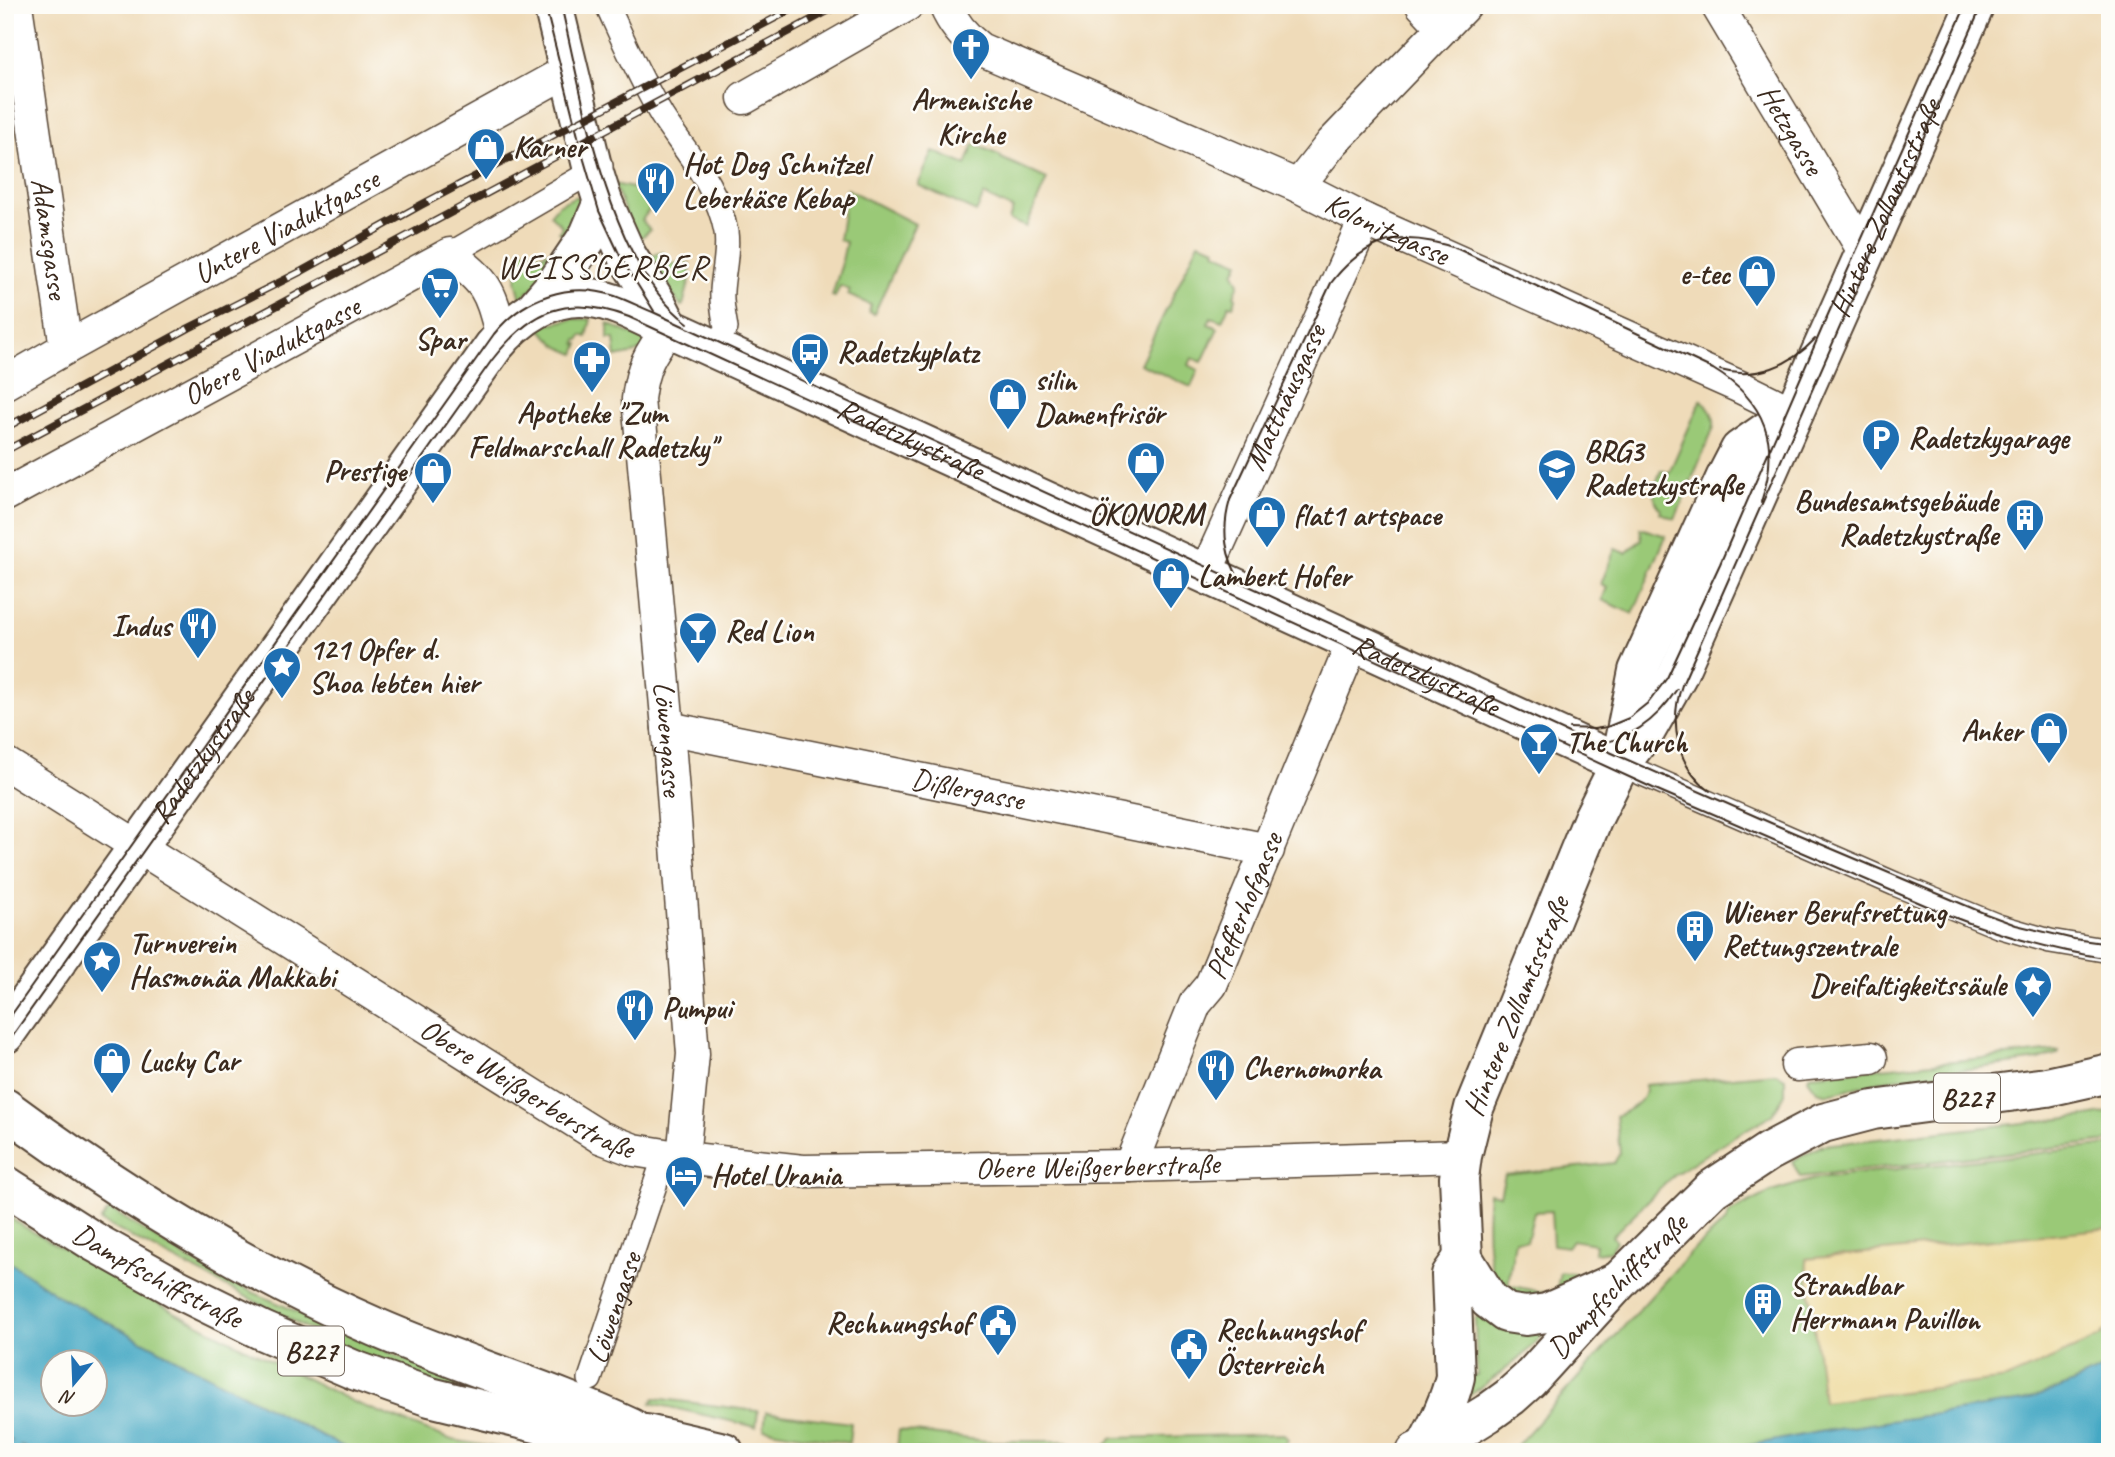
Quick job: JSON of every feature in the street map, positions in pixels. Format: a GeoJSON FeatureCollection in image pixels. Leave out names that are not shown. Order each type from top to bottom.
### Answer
{"type":"FeatureCollection","features":[{"type":"Feature","properties":{"kind":"street","name":"Adamsgasse"},"geometry":{"type":"LineString","coordinates":[[16,5],[66,348]]}},
{"type":"Feature","properties":{"kind":"street"},"geometry":{"type":"LineString","coordinates":[[553,5],[569,70],[627,256],[669,328]]}},
{"type":"Feature","properties":{"kind":"street"},"geometry":{"type":"LineString","coordinates":[[607,5],[662,116],[695,162],[718,204],[726,232],[728,253],[722,292],[726,328]]}},
{"type":"Feature","properties":{"kind":"street","name":"Kolonitzgasse"},"geometry":{"type":"LineString","coordinates":[[945,5],[951,20],[965,38],[980,49],[1298,186],[1365,219],[1793,412]]}},
{"type":"Feature","properties":{"kind":"street","name":"Hetzgasse"},"geometry":{"type":"LineString","coordinates":[[1717,5],[1865,253]]}},
{"type":"Feature","properties":{"kind":"street","name":"Hintere Zollamtsstraße"},"geometry":{"type":"LineString","coordinates":[[1619,1281],[1547,1313],[1526,1316],[1506,1313],[1489,1300],[1463,1258],[1460,1178],[1462,1156],[1479,1093],[1592,818],[1620,764],[1647,729],[1677,676],[1975,5]]}},
{"type":"Feature","properties":{"kind":"street"},"geometry":{"type":"LineString","coordinates":[[744,97],[894,12]]}},
{"type":"Feature","properties":{"kind":"street"},"geometry":{"type":"LineString","coordinates":[[1298,186],[1443,13]]}},
{"type":"Feature","properties":{"kind":"street","name":"Untere Viaduktgasse"},"geometry":{"type":"LineString","coordinates":[[5,383],[569,70]]}},
{"type":"Feature","properties":{"kind":"street"},"geometry":{"type":"LineString","coordinates":[[502,336],[491,296],[485,285],[450,254],[602,179]]}},
{"type":"Feature","properties":{"kind":"street"},"geometry":{"type":"LineString","coordinates":[[533,311],[589,235],[602,179]]}},
{"type":"Feature","properties":{"kind":"street","name":"Matthäusgasse"},"geometry":{"type":"LineString","coordinates":[[1205,574],[1365,219]]}},
{"type":"Feature","properties":{"kind":"street","name":"Obere Viaduktgasse"},"geometry":{"type":"LineString","coordinates":[[5,495],[450,254]]}},
{"type":"Feature","properties":{"kind":"street","name":"Radetzkystraße"},"geometry":{"type":"LineString","coordinates":[[5,1034],[502,336],[533,311],[559,300],[577,297],[591,298],[619,307],[669,328],[1620,764],[1895,884],[1998,926],[2050,941],[2110,951]]}},
{"type":"Feature","properties":{"kind":"street","name":"Löwengasse"},"geometry":{"type":"LineString","coordinates":[[590,1379],[674,1156],[693,1054],[668,728],[638,399],[642,372],[651,351],[669,328]]}},
{"type":"Feature","properties":{"kind":"street","name":"Pfefferhofgasse"},"geometry":{"type":"LineString","coordinates":[[1130,1166],[1195,1004],[1211,985],[1353,642]]}},
{"type":"Feature","properties":{"kind":"street","name":"Dißlergasse"},"geometry":{"type":"LineString","coordinates":[[668,728],[1268,850]]}},
{"type":"Feature","properties":{"kind":"street","name":"Obere Weißgerberstraße"},"geometry":{"type":"LineString","coordinates":[[5,763],[600,1137],[634,1150],[803,1171],[1130,1166],[1462,1156]]}},
{"type":"Feature","properties":{"kind":"street"},"geometry":{"type":"LineString","coordinates":[[1797,1065],[1871,1058]]}},
{"type":"Feature","properties":{"kind":"street","name":"Dampfschiffstraße"},"geometry":{"type":"LineString","coordinates":[[1420,1450],[1451,1436],[1510,1397],[1529,1380],[1619,1281],[1712,1189],[1768,1152],[1823,1123],[1873,1110],[2047,1087],[2110,1073]]}},
{"type":"Feature","properties":{"kind":"street","name":"B227"},"geometry":{"type":"LineString","coordinates":[[5,1108],[122,1191],[202,1239],[300,1291],[375,1327],[582,1405],[646,1434]]}},
{"type":"Feature","properties":{"kind":"street","name":"Dampfschiffstraße"},"geometry":{"type":"LineString","coordinates":[[5,1185],[96,1243],[178,1289],[263,1331],[354,1370],[430,1397],[573,1432],[646,1434],[724,1452]]}},
{"type":"Feature","properties":{"kind":"street","name":"Hintere Zollamtsstraße"},"geometry":{"type":"LineString","coordinates":[[1420,1450],[1441,1420],[1452,1392],[1455,1377],[1451,1275],[1463,1258]]}},
{"type":"Feature","properties":{"kind":"green space"},"geometry":{"type":"Polygon","coordinates":[[[974,144],[1047,179],[1026,227],[1009,220],[1013,209],[984,195],[976,212],[918,185],[933,151],[966,165],[974,144]]]}},
{"type":"Feature","properties":{"kind":"green space"},"geometry":{"type":"Polygon","coordinates":[[[614,184],[633,188],[655,202],[642,220],[650,230],[637,241],[614,184]]]}},
{"type":"Feature","properties":{"kind":"green space"},"geometry":{"type":"Polygon","coordinates":[[[847,189],[915,224],[874,314],[869,312],[871,305],[848,295],[850,290],[840,286],[835,297],[832,296],[846,242],[839,240],[847,189]]]}},
{"type":"Feature","properties":{"kind":"green space"},"geometry":{"type":"Polygon","coordinates":[[[574,197],[582,197],[582,217],[572,241],[559,232],[562,226],[550,215],[558,205],[574,197]]]}},
{"type":"Feature","properties":{"kind":"green space"},"geometry":{"type":"Polygon","coordinates":[[[1199,242],[1216,248],[1215,252],[1239,262],[1234,273],[1239,283],[1233,306],[1229,305],[1222,321],[1211,317],[1208,324],[1218,328],[1202,362],[1192,358],[1189,365],[1198,370],[1191,387],[1140,364],[1199,242]]]}},
{"type":"Feature","properties":{"kind":"green space"},"geometry":{"type":"Polygon","coordinates":[[[520,249],[544,255],[545,251],[563,258],[521,299],[516,281],[520,249]]]}},
{"type":"Feature","properties":{"kind":"green space"},"geometry":{"type":"Polygon","coordinates":[[[663,252],[666,264],[690,263],[690,279],[681,306],[646,257],[663,252]]]}},
{"type":"Feature","properties":{"kind":"green space"},"geometry":{"type":"Polygon","coordinates":[[[591,319],[587,337],[582,335],[577,340],[576,344],[579,344],[575,354],[559,347],[539,328],[548,324],[591,319]]]}},
{"type":"Feature","properties":{"kind":"green space"},"geometry":{"type":"Polygon","coordinates":[[[608,324],[653,343],[635,353],[616,357],[614,339],[608,339],[608,324]]]}},
{"type":"Feature","properties":{"kind":"green space"},"geometry":{"type":"Polygon","coordinates":[[[1701,400],[1711,412],[1714,427],[1675,519],[1660,513],[1661,509],[1654,495],[1656,485],[1661,470],[1669,473],[1701,400]]]}},
{"type":"Feature","properties":{"kind":"green space"},"geometry":{"type":"Polygon","coordinates":[[[1640,528],[1666,536],[1633,614],[1602,600],[1607,587],[1601,584],[1615,549],[1626,553],[1642,539],[1640,528]]]}},
{"type":"Feature","properties":{"kind":"green space"},"geometry":{"type":"Polygon","coordinates":[[[2058,1051],[2057,1054],[2039,1060],[1886,1080],[1828,1094],[1817,1091],[1808,1079],[1809,1075],[2058,1051]]]}},
{"type":"Feature","properties":{"kind":"green space"},"geometry":{"type":"Polygon","coordinates":[[[1776,1073],[1785,1078],[1785,1094],[1772,1115],[1674,1175],[1612,1236],[1616,1241],[1610,1251],[1594,1253],[1595,1244],[1572,1240],[1567,1247],[1553,1245],[1551,1211],[1534,1212],[1527,1241],[1515,1240],[1508,1285],[1551,1294],[1557,1289],[1560,1272],[1576,1274],[1575,1280],[1559,1294],[1543,1302],[1526,1304],[1509,1297],[1500,1287],[1489,1257],[1488,1207],[1489,1193],[1500,1195],[1505,1175],[1614,1163],[1620,1153],[1616,1116],[1640,1101],[1645,1085],[1776,1073]]]}},
{"type":"Feature","properties":{"kind":"green space"},"geometry":{"type":"Polygon","coordinates":[[[2110,1112],[2110,1141],[1800,1177],[1792,1161],[1823,1145],[2110,1112]]]}},
{"type":"Feature","properties":{"kind":"green space"},"geometry":{"type":"Polygon","coordinates":[[[2110,1145],[2110,1364],[2089,1375],[2057,1390],[2023,1401],[1818,1432],[1715,1452],[1511,1452],[1690,1253],[1727,1220],[1729,1213],[1771,1192],[1818,1178],[2110,1145]]]}},
{"type":"Feature","properties":{"kind":"green space"},"geometry":{"type":"Polygon","coordinates":[[[110,1209],[191,1261],[250,1291],[457,1382],[455,1392],[357,1354],[100,1221],[110,1209]]]}},
{"type":"Feature","properties":{"kind":"green space"},"geometry":{"type":"Polygon","coordinates":[[[5,1214],[180,1315],[353,1402],[452,1440],[522,1452],[356,1452],[337,1444],[60,1297],[5,1259],[5,1214]]]}},
{"type":"Feature","properties":{"kind":"green space"},"geometry":{"type":"Polygon","coordinates":[[[1481,1314],[1545,1331],[1519,1358],[1469,1396],[1464,1376],[1477,1375],[1475,1320],[1481,1314]]]}},
{"type":"Feature","properties":{"kind":"green space"},"geometry":{"type":"Polygon","coordinates":[[[655,1398],[758,1411],[756,1427],[651,1403],[655,1398]]]}},
{"type":"Feature","properties":{"kind":"green space"},"geometry":{"type":"Polygon","coordinates":[[[766,1412],[851,1423],[849,1443],[764,1429],[766,1412]]]}},
{"type":"Feature","properties":{"kind":"green space"},"geometry":{"type":"Polygon","coordinates":[[[899,1430],[986,1441],[1067,1441],[1073,1444],[1069,1452],[945,1452],[897,1449],[899,1430]]]}},
{"type":"Feature","properties":{"kind":"green space"},"geometry":{"type":"Polygon","coordinates":[[[1284,1434],[1288,1440],[1284,1445],[1145,1452],[1102,1452],[1101,1449],[1113,1438],[1284,1434]]]}},
{"type":"Feature","properties":{"kind":"sand"},"geometry":{"type":"Polygon","coordinates":[[[2110,1228],[2110,1326],[2100,1337],[2006,1379],[1823,1402],[1806,1259],[2110,1228]]]}},
{"type":"Feature","properties":{"kind":"water"},"geometry":{"type":"Polygon","coordinates":[[[5,1259],[60,1297],[356,1452],[5,1452],[5,1259]]]}},
{"type":"Feature","properties":{"kind":"water"},"geometry":{"type":"Polygon","coordinates":[[[2110,1364],[2110,1452],[1715,1452],[1818,1432],[2023,1401],[2068,1386],[2110,1364]]]}},
{"type":"Feature","properties":{"kind":"ferry route"},"geometry":{"type":"LineString","coordinates":[[5,1437],[33,1452]]}},
{"type":"Feature","properties":{"kind":"tram line"},"geometry":{"type":"LineString","coordinates":[[545,5],[599,211],[622,260],[654,311]]}},
{"type":"Feature","properties":{"kind":"tram line"},"geometry":{"type":"LineString","coordinates":[[561,5],[590,131],[618,222],[660,297],[688,323]]}},
{"type":"Feature","properties":{"kind":"tram line"},"geometry":{"type":"LineString","coordinates":[[1569,728],[1607,727],[1629,718],[1649,702],[1667,678],[1720,564],[1966,5]]}},
{"type":"Feature","properties":{"kind":"tram line"},"geometry":{"type":"LineString","coordinates":[[1710,791],[1689,770],[1678,743],[1676,714],[1682,685],[1982,5]]}},
{"type":"Feature","properties":{"kind":"tram line"},"geometry":{"type":"LineString","coordinates":[[1242,584],[1226,544],[1230,500],[1331,283],[1358,255],[1388,241],[1420,240],[1458,249],[1713,369],[1746,395],[1764,426],[1769,443],[1769,461],[1761,502]]}},
{"type":"Feature","properties":{"kind":"tram line"},"geometry":{"type":"LineString","coordinates":[[5,1024],[494,334],[519,310],[533,302],[548,296],[581,290],[615,296],[655,313],[1612,753],[1771,823],[2016,925],[2074,939],[2110,944]]}},
{"type":"Feature","properties":{"kind":"tram line"},"geometry":{"type":"LineString","coordinates":[[5,1046],[492,360],[521,329],[536,318],[569,307],[607,310],[629,317],[1653,788],[1948,915],[2027,942],[2110,959]]}},
{"type":"Feature","properties":{"kind":"tram line"},"geometry":{"type":"LineString","coordinates":[[1720,370],[1747,373],[1772,368],[1795,356],[1815,339]]}},
{"type":"Feature","properties":{"kind":"tram line"},"geometry":{"type":"LineString","coordinates":[[1593,744],[1619,739],[1641,727],[1661,710],[1677,689]]}},
{"type":"Feature","properties":{"kind":"railway"},"geometry":{"type":"LineString","coordinates":[[5,428],[800,5]]}},
{"type":"Feature","properties":{"kind":"railway"},"geometry":{"type":"LineString","coordinates":[[5,451],[839,5]]}},
{"type":"Feature","properties":{"kind":"place","name":"Armenische Kirche"},"geometry":{"type":"Point","coordinates":[971,81]}},
{"type":"Feature","properties":{"kind":"place","name":"Karner"},"geometry":{"type":"Point","coordinates":[486,181]}},
{"type":"Feature","properties":{"kind":"place","name":"Hot Dog Schnitzel Leberkäse Kebap"},"geometry":{"type":"Point","coordinates":[656,215]}},
{"type":"Feature","properties":{"kind":"place","name":"e-tec"},"geometry":{"type":"Point","coordinates":[1757,308]}},
{"type":"Feature","properties":{"kind":"place","name":"Spar"},"geometry":{"type":"Point","coordinates":[440,320]}},
{"type":"Feature","properties":{"kind":"place","name":"Radetzkyplatz"},"geometry":{"type":"Point","coordinates":[810,386]}},
{"type":"Feature","properties":{"kind":"place","name":"Apotheke \"Zum Feldmarschall Radetzky\""},"geometry":{"type":"Point","coordinates":[592,394]}},
{"type":"Feature","properties":{"kind":"place","name":"silin Damenfrisör"},"geometry":{"type":"Point","coordinates":[1008,431]}},
{"type":"Feature","properties":{"kind":"place","name":"Radetzkygarage"},"geometry":{"type":"Point","coordinates":[1881,472]}},
{"type":"Feature","properties":{"kind":"place","name":"ÖKONORM"},"geometry":{"type":"Point","coordinates":[1146,495]}},
{"type":"Feature","properties":{"kind":"place","name":"BRG3 Radetzkystraße"},"geometry":{"type":"Point","coordinates":[1557,502]}},
{"type":"Feature","properties":{"kind":"place","name":"Prestige"},"geometry":{"type":"Point","coordinates":[433,505]}},
{"type":"Feature","properties":{"kind":"place","name":"flat1 artspace"},"geometry":{"type":"Point","coordinates":[1267,549]}},
{"type":"Feature","properties":{"kind":"place","name":"Bundesamtsgebäude Radetzkystraße"},"geometry":{"type":"Point","coordinates":[2025,552]}},
{"type":"Feature","properties":{"kind":"place","name":"Lambert Hofer"},"geometry":{"type":"Point","coordinates":[1171,610]}},
{"type":"Feature","properties":{"kind":"place","name":"Indus"},"geometry":{"type":"Point","coordinates":[198,660]}},
{"type":"Feature","properties":{"kind":"place","name":"Red Lion"},"geometry":{"type":"Point","coordinates":[698,665]}},
{"type":"Feature","properties":{"kind":"place","name":"121 Opfer d. Shoa lebten hier"},"geometry":{"type":"Point","coordinates":[282,700]}},
{"type":"Feature","properties":{"kind":"place","name":"Anker"},"geometry":{"type":"Point","coordinates":[2049,765]}},
{"type":"Feature","properties":{"kind":"place","name":"The Church"},"geometry":{"type":"Point","coordinates":[1539,776]}},
{"type":"Feature","properties":{"kind":"place","name":"Wiener Berufsrettung Rettungszentrale"},"geometry":{"type":"Point","coordinates":[1695,963]}},
{"type":"Feature","properties":{"kind":"place","name":"Turnverein Hasmonäa Makkabi"},"geometry":{"type":"Point","coordinates":[102,994]}},
{"type":"Feature","properties":{"kind":"place","name":"Dreifaltigkeitssäule"},"geometry":{"type":"Point","coordinates":[2033,1019]}},
{"type":"Feature","properties":{"kind":"place","name":"Pumpui"},"geometry":{"type":"Point","coordinates":[635,1042]}},
{"type":"Feature","properties":{"kind":"place","name":"Lucky Car"},"geometry":{"type":"Point","coordinates":[112,1095]}},
{"type":"Feature","properties":{"kind":"place","name":"Chernomorka"},"geometry":{"type":"Point","coordinates":[1216,1102]}},
{"type":"Feature","properties":{"kind":"place","name":"Hotel Urania"},"geometry":{"type":"Point","coordinates":[684,1209]}},
{"type":"Feature","properties":{"kind":"place","name":"Strandbar Herrmann Pavillon"},"geometry":{"type":"Point","coordinates":[1763,1336]}},
{"type":"Feature","properties":{"kind":"place","name":"Rechnungshof"},"geometry":{"type":"Point","coordinates":[998,1357]}},
{"type":"Feature","properties":{"kind":"place","name":"Rechnungshof Österreich"},"geometry":{"type":"Point","coordinates":[1189,1381]}},
{"type":"Feature","properties":{"kind":"district","name":"WEISSGERBER"},"geometry":{"type":"Point","coordinates":[603,266]}}]}
